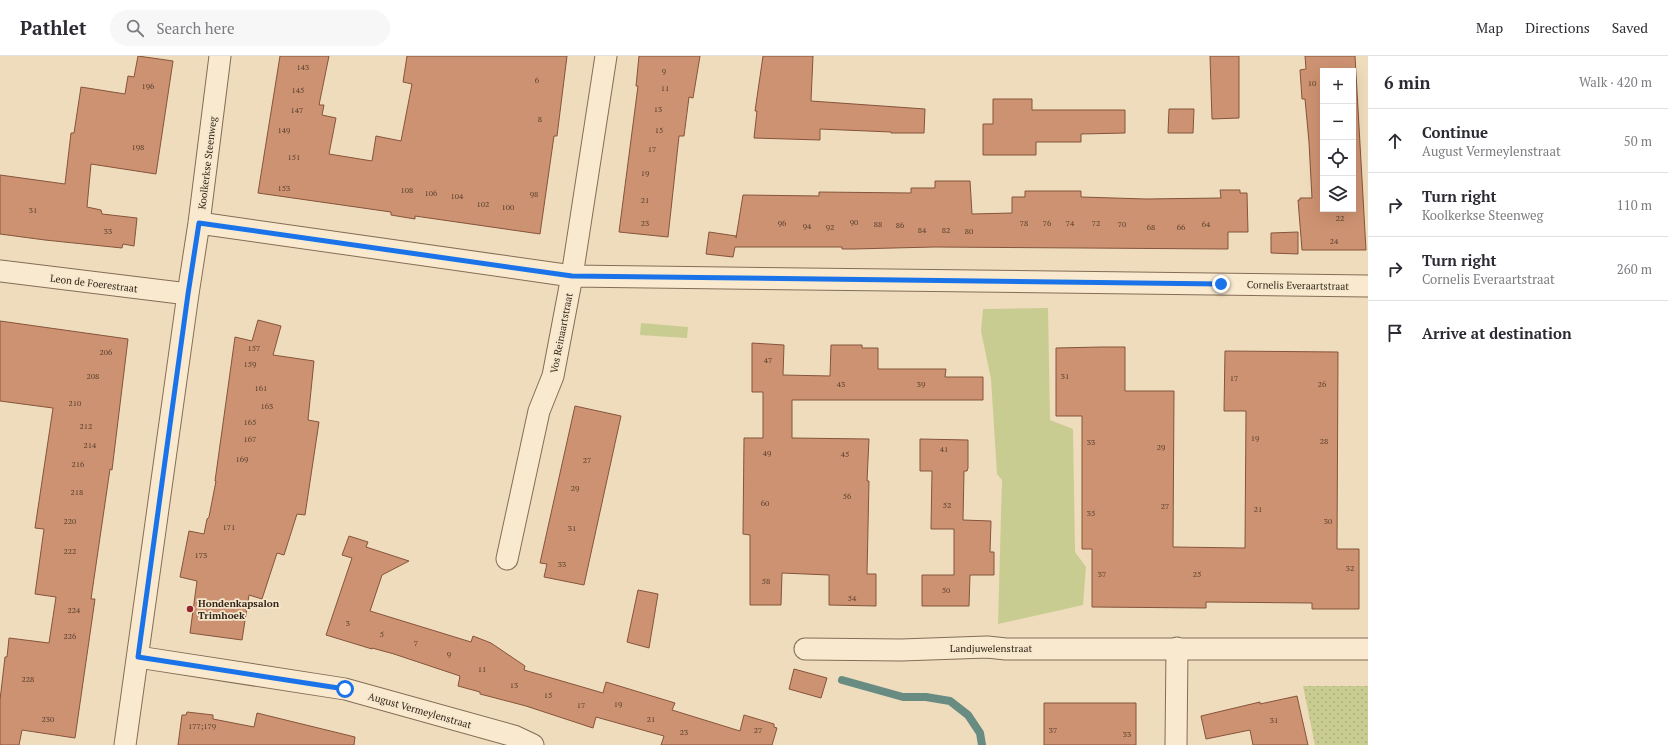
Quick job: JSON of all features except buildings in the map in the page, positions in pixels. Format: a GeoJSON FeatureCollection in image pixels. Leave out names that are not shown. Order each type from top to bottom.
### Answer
{"type":"FeatureCollection","features":[{"type":"Feature","properties":{"kind":"street","name":"Koolkerkse Steenweg"},"geometry":{"type":"LineString","coordinates":[[125,745],[199,223],[220,56]]}},
{"type":"Feature","properties":{"kind":"street","name":"Vos Reinaartstraat"},"geometry":{"type":"LineString","coordinates":[[507,559],[539,412],[553,376],[572,276],[606,56]]}},
{"type":"Feature","properties":{"kind":"street","name":"Cornelis Everaartstraat"},"geometry":{"type":"LineString","coordinates":[[199,223],[572,276],[1368,286]]}},
{"type":"Feature","properties":{"kind":"street","name":"Leon de Foerestraat"},"geometry":{"type":"LineString","coordinates":[[0,271],[188,294]]}},
{"type":"Feature","properties":{"kind":"street"},"geometry":{"type":"LineString","coordinates":[[1176,745],[1177,648]]}},
{"type":"Feature","properties":{"kind":"street","name":"Landjuwelenstraat"},"geometry":{"type":"LineString","coordinates":[[805,649],[1368,649]]}},
{"type":"Feature","properties":{"kind":"street","name":"August Vermeylenstraat"},"geometry":{"type":"LineString","coordinates":[[138,657],[345,689],[514,736],[533,745]]}},
{"type":"Feature","properties":{"kind":"green space"},"geometry":{"type":"Polygon","coordinates":[[[1048,308],[1050,420],[1073,429],[1075,552],[1086,567],[1083,605],[998,624],[1002,480],[997,474],[991,379],[981,331],[983,309],[1048,308]]]}},
{"type":"Feature","properties":{"kind":"green space"},"geometry":{"type":"Polygon","coordinates":[[[641,323],[688,327],[687,338],[640,335],[641,323]]]}},
{"type":"Feature","properties":{"kind":"green space"},"geometry":{"type":"Polygon","coordinates":[[[1303,686],[1368,686],[1368,745],[1315,745],[1303,686]]]}},
{"type":"Feature","properties":{"kind":"waterway"},"geometry":{"type":"LineString","coordinates":[[842,680],[903,697],[926,697],[950,701],[968,715],[980,733],[982,745]]}},
{"type":"Feature","properties":{"kind":"place","name":"Hondenkapsalon Trimhoek"},"geometry":{"type":"Point","coordinates":[190,609]}},
{"type":"Feature","properties":{"kind":"route"},"geometry":{"type":"LineString","coordinates":[[345,689],[138,657],[199,223],[572,276],[1221,284]]}}]}
